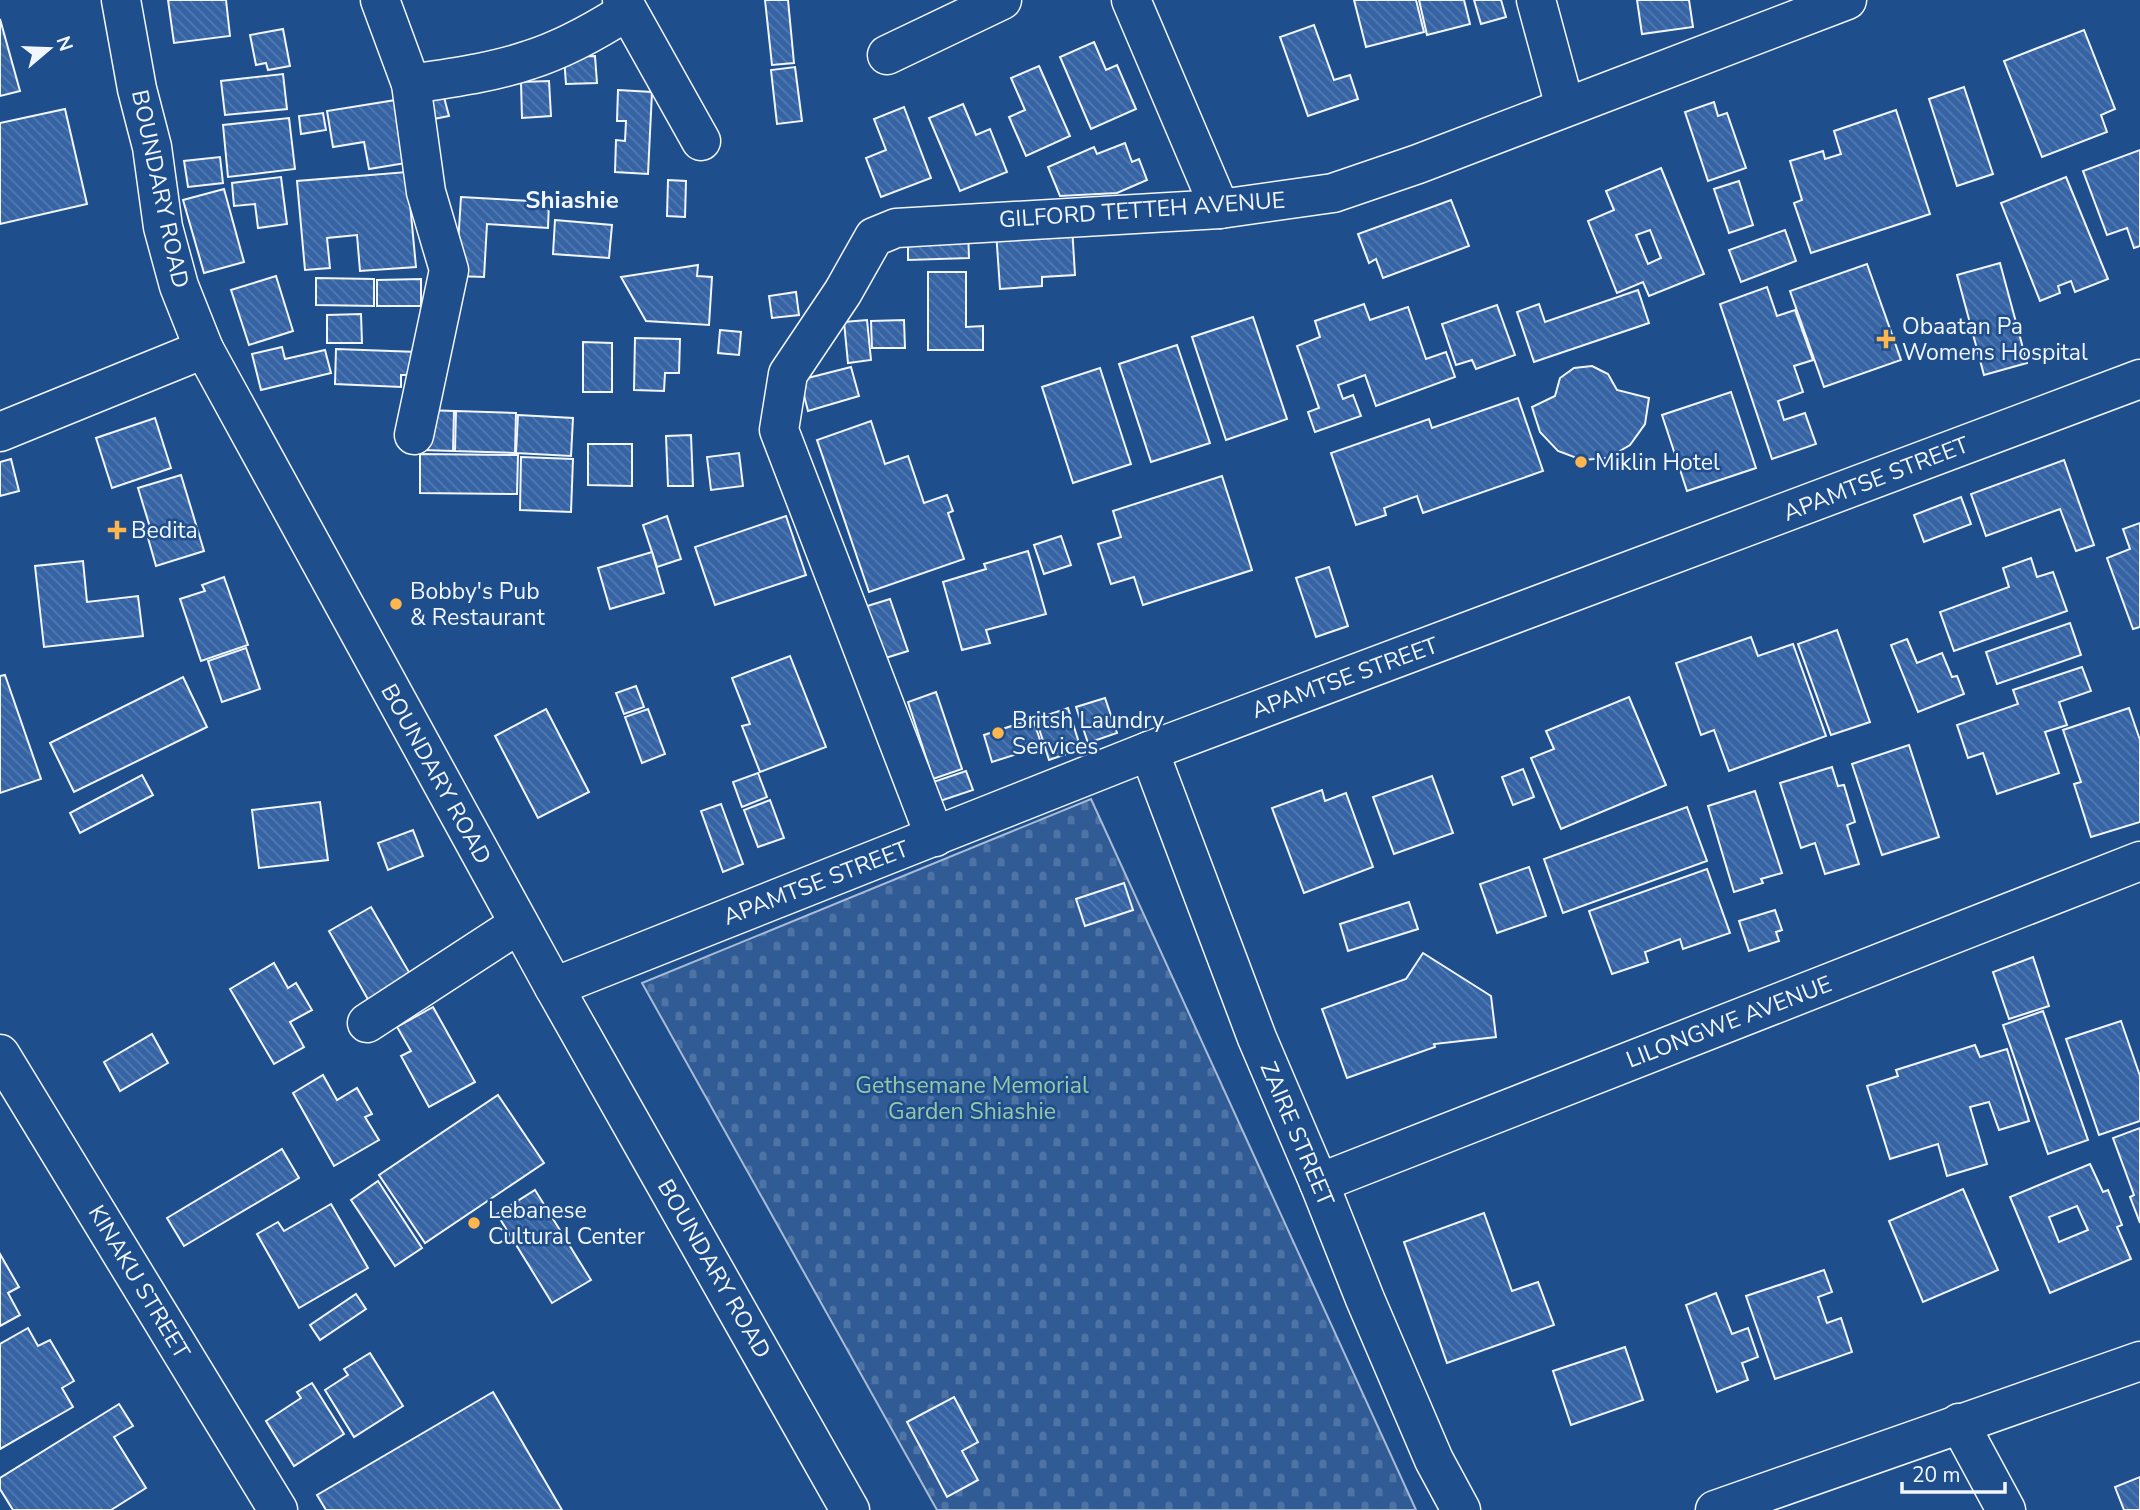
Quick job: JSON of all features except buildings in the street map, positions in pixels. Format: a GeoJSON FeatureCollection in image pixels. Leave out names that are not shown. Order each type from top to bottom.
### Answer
{"type":"FeatureCollection","features":[{"type":"Feature","properties":{"kind":"street","name":"BOUNDARY ROAD"},"geometry":{"type":"LineString","coordinates":[[121,0],[137,89],[152,147],[163,227],[179,286],[204,349],[554,987],[850,1510]]}},
{"type":"Feature","properties":{"kind":"street"},"geometry":{"type":"LineString","coordinates":[[380,0],[411,84],[426,192],[449,270],[414,435]]}},
{"type":"Feature","properties":{"kind":"street"},"geometry":{"type":"LineString","coordinates":[[887,55],[1002,0]]}},
{"type":"Feature","properties":{"kind":"street"},"geometry":{"type":"LineString","coordinates":[[1131,0],[1220,209]]}},
{"type":"Feature","properties":{"kind":"street"},"geometry":{"type":"LineString","coordinates":[[1536,0],[1565,107]]}},
{"type":"Feature","properties":{"kind":"street","name":"GILFORD TETTEH AVENUE"},"geometry":{"type":"LineString","coordinates":[[935,837],[779,430],[788,374],[843,292],[874,237],[896,228],[1220,209],[1334,193],[1418,164],[1847,0]]}},
{"type":"Feature","properties":{"kind":"street"},"geometry":{"type":"LineString","coordinates":[[411,84],[528,61],[600,29],[624,6],[701,141]]}},
{"type":"Feature","properties":{"kind":"street"},"geometry":{"type":"LineString","coordinates":[[0,432],[204,349]]}},
{"type":"Feature","properties":{"kind":"street","name":"APAMTSE STREET"},"geometry":{"type":"LineString","coordinates":[[554,987],[1149,751],[2140,379]]}},
{"type":"Feature","properties":{"kind":"street","name":"ZAIRE STREET"},"geometry":{"type":"LineString","coordinates":[[1149,751],[1257,1038],[1434,1460],[1461,1510]]}},
{"type":"Feature","properties":{"kind":"street","name":"LILONGWE AVENUE"},"geometry":{"type":"LineString","coordinates":[[1319,1183],[2140,861]]}},
{"type":"Feature","properties":{"kind":"street"},"geometry":{"type":"LineString","coordinates":[[367,1023],[519,924]]}},
{"type":"Feature","properties":{"kind":"street","name":"KINAKU STREET"},"geometry":{"type":"LineString","coordinates":[[0,1054],[278,1510]]}},
{"type":"Feature","properties":{"kind":"street"},"geometry":{"type":"LineString","coordinates":[[1715,1510],[2140,1361]]}},
{"type":"Feature","properties":{"kind":"street"},"geometry":{"type":"LineString","coordinates":[[1959,1423],[2006,1510]]}},
{"type":"Feature","properties":{"kind":"green space","name":"Gethsemane Memorial Garden Shiashie"},"geometry":{"type":"Polygon","coordinates":[[[1091,799],[1416,1510],[937,1510],[642,983],[1091,799]]]}},
{"type":"Feature","properties":{"kind":"place","name":"Obaatan Pa Womens Hospital"},"geometry":{"type":"Point","coordinates":[1886,339]}},
{"type":"Feature","properties":{"kind":"place","name":"Miklin Hotel"},"geometry":{"type":"Point","coordinates":[1581,462]}},
{"type":"Feature","properties":{"kind":"place","name":"Bedita"},"geometry":{"type":"Point","coordinates":[117,530]}},
{"type":"Feature","properties":{"kind":"place","name":"Bobby's Pub & Restaurant"},"geometry":{"type":"Point","coordinates":[396,604]}},
{"type":"Feature","properties":{"kind":"place","name":"Britsh Laundry Services"},"geometry":{"type":"Point","coordinates":[998,733]}},
{"type":"Feature","properties":{"kind":"place","name":"Lebanese Cultural Center"},"geometry":{"type":"Point","coordinates":[474,1223]}},
{"type":"Feature","properties":{"kind":"district","name":"Shiashie"},"geometry":{"type":"Point","coordinates":[572,200]}}]}
